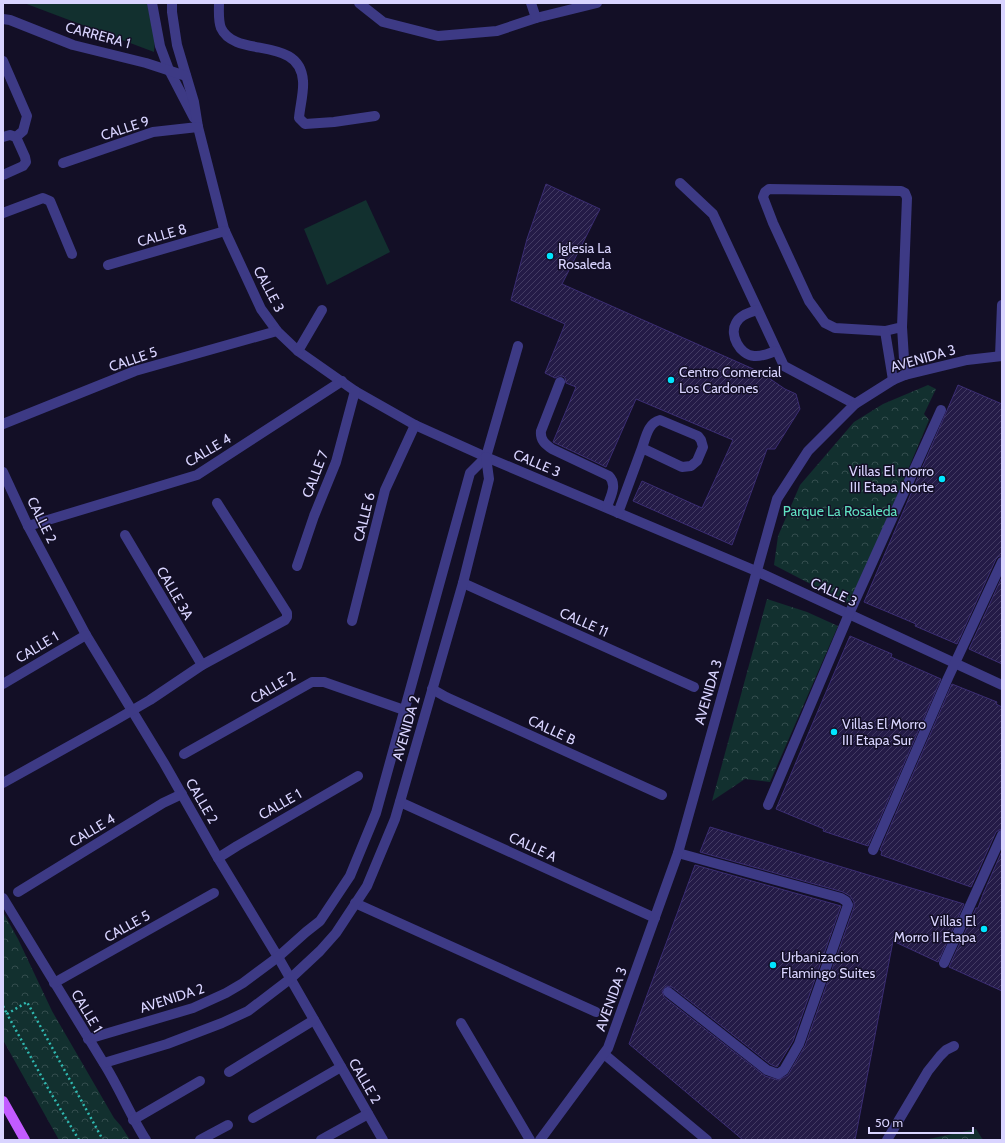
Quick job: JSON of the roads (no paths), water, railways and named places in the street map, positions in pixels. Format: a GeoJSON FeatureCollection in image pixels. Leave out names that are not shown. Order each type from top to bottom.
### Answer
{"type":"FeatureCollection","features":[{"type":"Feature","properties":{"kind":"main road"},"geometry":{"type":"LineString","coordinates":[[3,1101],[25,1140]]}},
{"type":"Feature","properties":{"kind":"street"},"geometry":{"type":"LineString","coordinates":[[152,3],[160,46],[169,70],[198,127]]}},
{"type":"Feature","properties":{"kind":"street"},"geometry":{"type":"LineString","coordinates":[[172,3],[177,45],[194,102],[198,127]]}},
{"type":"Feature","properties":{"kind":"street"},"geometry":{"type":"LineString","coordinates":[[219,3],[219,19],[221,27],[228,37],[243,43],[281,52],[293,59],[300,68],[304,81],[299,118],[305,124],[334,122],[375,116]]}},
{"type":"Feature","properties":{"kind":"street"},"geometry":{"type":"LineString","coordinates":[[359,3],[383,22],[438,36],[497,31],[536,18],[597,3]]}},
{"type":"Feature","properties":{"kind":"street"},"geometry":{"type":"LineString","coordinates":[[531,3],[536,18]]}},
{"type":"Feature","properties":{"kind":"street","name":"CARRERA 1"},"geometry":{"type":"LineString","coordinates":[[3,19],[10,20],[73,45],[146,63],[186,76]]}},
{"type":"Feature","properties":{"kind":"street"},"geometry":{"type":"LineString","coordinates":[[3,61],[27,116],[23,131],[16,137]]}},
{"type":"Feature","properties":{"kind":"street","name":"CALLE 9"},"geometry":{"type":"LineString","coordinates":[[63,163],[153,132],[198,127]]}},
{"type":"Feature","properties":{"kind":"street","name":"CALLE 3"},"geometry":{"type":"LineString","coordinates":[[198,127],[225,231],[261,309],[276,332],[298,351],[355,391],[414,425],[756,571],[1002,685]]}},
{"type":"Feature","properties":{"kind":"street"},"geometry":{"type":"LineString","coordinates":[[3,137],[10,135],[16,137],[26,162],[23,166],[3,175]]}},
{"type":"Feature","properties":{"kind":"street"},"geometry":{"type":"LineString","coordinates":[[680,183],[713,214],[782,363],[787,369],[855,404]]}},
{"type":"Feature","properties":{"kind":"street"},"geometry":{"type":"LineString","coordinates":[[902,327],[885,331],[835,328],[825,323],[810,301],[773,223],[763,197],[765,192],[769,189],[901,191],[905,194],[907,198],[902,327],[905,375]]}},
{"type":"Feature","properties":{"kind":"street"},"geometry":{"type":"LineString","coordinates":[[3,213],[43,198],[50,201],[72,254]]}},
{"type":"Feature","properties":{"kind":"street","name":"CALLE 8"},"geometry":{"type":"LineString","coordinates":[[108,265],[225,231]]}},
{"type":"Feature","properties":{"kind":"street"},"geometry":{"type":"LineString","coordinates":[[1001,356],[1002,305]]}},
{"type":"Feature","properties":{"kind":"street"},"geometry":{"type":"LineString","coordinates":[[298,351],[322,310]]}},
{"type":"Feature","properties":{"kind":"street"},"geometry":{"type":"LineString","coordinates":[[757,310],[740,317],[735,324],[734,338],[742,351],[752,356],[760,356],[776,351]]}},
{"type":"Feature","properties":{"kind":"street"},"geometry":{"type":"LineString","coordinates":[[885,331],[893,380]]}},
{"type":"Feature","properties":{"kind":"street","name":"CALLE 5"},"geometry":{"type":"LineString","coordinates":[[3,424],[135,372],[276,332]]}},
{"type":"Feature","properties":{"kind":"street"},"geometry":{"type":"LineString","coordinates":[[486,457],[518,346]]}},
{"type":"Feature","properties":{"kind":"street","name":"AVENIDA 3"},"geometry":{"type":"LineString","coordinates":[[540,1140],[608,1048],[678,853],[777,499],[808,451],[855,404],[893,380],[905,375],[967,360],[1001,356]]}},
{"type":"Feature","properties":{"kind":"street","name":"CALLE 4"},"geometry":{"type":"LineString","coordinates":[[28,526],[197,476],[342,381]]}},
{"type":"Feature","properties":{"kind":"street"},"geometry":{"type":"LineString","coordinates":[[560,382],[541,431],[542,439],[546,445],[552,449],[612,478],[612,491],[607,507]]}},
{"type":"Feature","properties":{"kind":"street","name":"CALLE 7"},"geometry":{"type":"LineString","coordinates":[[298,566],[314,516],[336,462],[355,391]]}},
{"type":"Feature","properties":{"kind":"street"},"geometry":{"type":"LineString","coordinates":[[768,805],[849,614],[941,410]]}},
{"type":"Feature","properties":{"kind":"street"},"geometry":{"type":"LineString","coordinates":[[618,512],[642,448],[651,425],[654,422],[660,420],[698,436],[703,447],[695,464],[688,467],[682,467],[642,448]]}},
{"type":"Feature","properties":{"kind":"street","name":"CALLE 6"},"geometry":{"type":"LineString","coordinates":[[352,621],[385,490],[414,425]]}},
{"type":"Feature","properties":{"kind":"street","name":"AVENIDA 2"},"geometry":{"type":"LineString","coordinates":[[104,1063],[167,1044],[222,1023],[248,1011],[290,979],[320,951],[336,933],[355,903],[370,879],[395,819],[400,802],[463,583],[489,480],[486,457]]}},
{"type":"Feature","properties":{"kind":"street","name":"AVENIDA 2"},"geometry":{"type":"LineString","coordinates":[[88,1039],[193,1008],[243,983],[278,957],[320,921],[350,876],[376,813],[470,473],[486,457]]}},
{"type":"Feature","properties":{"kind":"street","name":"CALLE 2"},"geometry":{"type":"LineString","coordinates":[[3,472],[28,526],[86,635],[278,957],[383,1140]]}},
{"type":"Feature","properties":{"kind":"street"},"geometry":{"type":"LineString","coordinates":[[3,783],[132,711],[202,665],[285,620],[287,613],[217,503]]}},
{"type":"Feature","properties":{"kind":"street","name":"CALLE 3A"},"geometry":{"type":"LineString","coordinates":[[125,534],[202,665]]}},
{"type":"Feature","properties":{"kind":"street"},"geometry":{"type":"LineString","coordinates":[[873,850],[1002,562]]}},
{"type":"Feature","properties":{"kind":"street","name":"CALLE 11"},"geometry":{"type":"LineString","coordinates":[[463,583],[694,687]]}},
{"type":"Feature","properties":{"kind":"street","name":"CALLE 1"},"geometry":{"type":"LineString","coordinates":[[3,684],[86,635]]}},
{"type":"Feature","properties":{"kind":"street","name":"CALLE 2"},"geometry":{"type":"LineString","coordinates":[[184,754],[312,682],[324,682],[404,710]]}},
{"type":"Feature","properties":{"kind":"street","name":"CALLE B"},"geometry":{"type":"LineString","coordinates":[[432,689],[446,697],[662,795]]}},
{"type":"Feature","properties":{"kind":"street","name":"CALLE 1"},"geometry":{"type":"LineString","coordinates":[[218,858],[358,776]]}},
{"type":"Feature","properties":{"kind":"street","name":"CALLE 4"},"geometry":{"type":"LineString","coordinates":[[18,892],[163,803],[182,794]]}},
{"type":"Feature","properties":{"kind":"street","name":"CALLE A"},"geometry":{"type":"LineString","coordinates":[[400,802],[655,918]]}},
{"type":"Feature","properties":{"kind":"street"},"geometry":{"type":"LineString","coordinates":[[944,963],[1002,835]]}},
{"type":"Feature","properties":{"kind":"street"},"geometry":{"type":"LineString","coordinates":[[668,992],[767,1070],[778,1074],[784,1070],[799,1044],[848,905],[846,901],[841,898],[678,853]]}},
{"type":"Feature","properties":{"kind":"street","name":"CALLE 5"},"geometry":{"type":"LineString","coordinates":[[54,983],[214,893]]}},
{"type":"Feature","properties":{"kind":"street","name":"CALLE 1"},"geometry":{"type":"LineString","coordinates":[[3,898],[104,1063],[133,1120],[146,1140]]}},
{"type":"Feature","properties":{"kind":"street"},"geometry":{"type":"LineString","coordinates":[[355,903],[596,1012]]}},
{"type":"Feature","properties":{"kind":"street"},"geometry":{"type":"LineString","coordinates":[[229,1072],[314,1020]]}},
{"type":"Feature","properties":{"kind":"street"},"geometry":{"type":"LineString","coordinates":[[461,1023],[530,1140]]}},
{"type":"Feature","properties":{"kind":"street"},"geometry":{"type":"LineString","coordinates":[[887,1140],[928,1071],[946,1050],[954,1046]]}},
{"type":"Feature","properties":{"kind":"street"},"geometry":{"type":"LineString","coordinates":[[604,1054],[707,1140]]}},
{"type":"Feature","properties":{"kind":"street"},"geometry":{"type":"LineString","coordinates":[[253,1118],[340,1067]]}},
{"type":"Feature","properties":{"kind":"street"},"geometry":{"type":"LineString","coordinates":[[133,1120],[200,1081]]}},
{"type":"Feature","properties":{"kind":"street"},"geometry":{"type":"LineString","coordinates":[[322,1140],[368,1114]]}},
{"type":"Feature","properties":{"kind":"street"},"geometry":{"type":"LineString","coordinates":[[200,1140],[228,1125]]}},
{"type":"Feature","properties":{"kind":"place","name":"Iglesia La Rosaleda"},"geometry":{"type":"Point","coordinates":[550,256]}},
{"type":"Feature","properties":{"kind":"place","name":"Centro Comercial Los Cardones"},"geometry":{"type":"Point","coordinates":[671,380]}},
{"type":"Feature","properties":{"kind":"place","name":"Villas El morro III Etapa Norte"},"geometry":{"type":"Point","coordinates":[942,479]}},
{"type":"Feature","properties":{"kind":"place","name":"Villas El Morro III Etapa Sur"},"geometry":{"type":"Point","coordinates":[834,732]}},
{"type":"Feature","properties":{"kind":"place","name":"Villas El Morro II Etapa"},"geometry":{"type":"Point","coordinates":[984,929]}},
{"type":"Feature","properties":{"kind":"place","name":"Urbanizacion Flamingo Suites"},"geometry":{"type":"Point","coordinates":[773,965]}},
{"type":"Feature","properties":{"kind":"park label","name":"Parque La Rosaleda"},"geometry":{"type":"Point","coordinates":[840,511]}}]}
